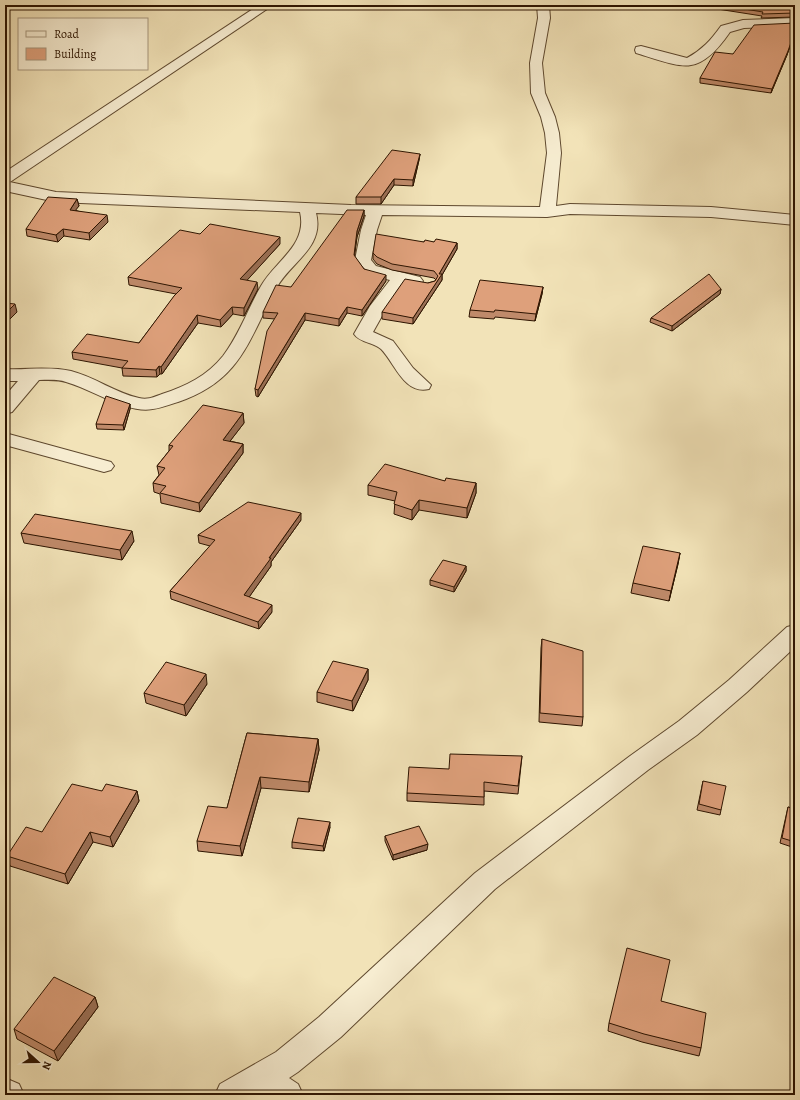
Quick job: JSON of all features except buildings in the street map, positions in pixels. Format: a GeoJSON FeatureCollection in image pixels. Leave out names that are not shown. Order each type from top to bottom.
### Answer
{"type":"FeatureCollection","features":[{"type":"Feature","properties":{"kind":"street"},"geometry":{"type":"LineString","coordinates":[[5,180],[267,5]]}},
{"type":"Feature","properties":{"kind":"street"},"geometry":{"type":"LineString","coordinates":[[544,5],[544,18],[536,64],[538,94],[548,117],[552,133],[554,153],[547,212]]}},
{"type":"Feature","properties":{"kind":"street"},"geometry":{"type":"LineString","coordinates":[[641,50],[689,62],[702,55],[718,40],[725,29],[743,24],[795,22]]}},
{"type":"Feature","properties":{"kind":"street"},"geometry":{"type":"LineString","coordinates":[[5,180],[56,197],[376,210],[547,212],[570,209],[711,212],[795,220]]}},
{"type":"Feature","properties":{"kind":"street"},"geometry":{"type":"LineString","coordinates":[[5,375],[35,373],[60,374],[132,402],[146,405],[186,392],[213,377],[224,366],[234,352],[274,276],[297,255],[306,241],[310,225],[307,208]]}},
{"type":"Feature","properties":{"kind":"street"},"geometry":{"type":"LineString","coordinates":[[376,210],[369,230],[363,260],[370,270],[400,278],[428,283]]}},
{"type":"Feature","properties":{"kind":"street"},"geometry":{"type":"LineString","coordinates":[[400,278],[379,306],[363,334],[388,345],[406,372],[422,385]]}},
{"type":"Feature","properties":{"kind":"street"},"geometry":{"type":"LineString","coordinates":[[5,408],[35,373]]}},
{"type":"Feature","properties":{"kind":"street"},"geometry":{"type":"LineString","coordinates":[[5,439],[104,466]]}},
{"type":"Feature","properties":{"kind":"street"},"geometry":{"type":"LineString","coordinates":[[231,1095],[287,1062],[330,1027],[485,881],[639,763],[688,728],[738,686],[795,633]]}},
{"type":"Feature","properties":{"kind":"street"},"geometry":{"type":"LineString","coordinates":[[262,1077],[287,1095]]}}]}
